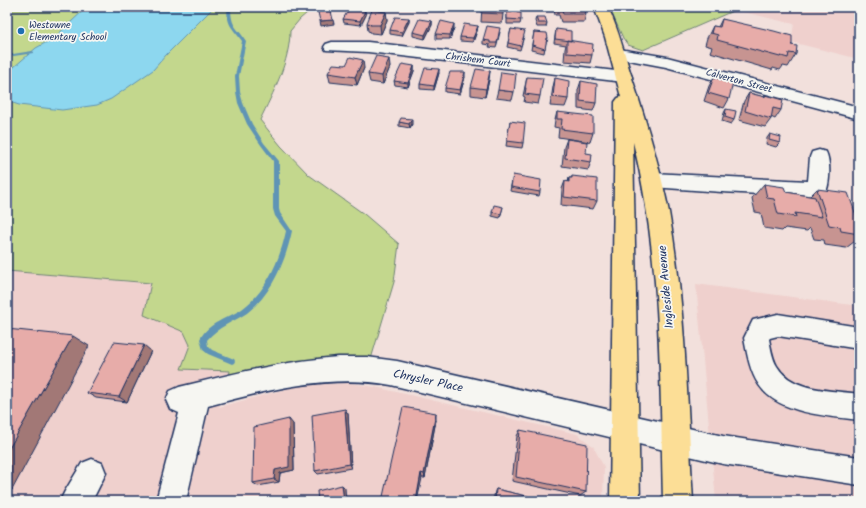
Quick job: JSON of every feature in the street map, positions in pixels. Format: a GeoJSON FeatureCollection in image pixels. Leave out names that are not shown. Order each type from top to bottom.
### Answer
{"type":"FeatureCollection","features":[{"type":"Feature","properties":{"kind":"main road","name":"Ingleside Avenue"},"geometry":{"type":"LineString","coordinates":[[601,7],[619,54],[652,180],[661,231],[668,289],[678,501]]}},
{"type":"Feature","properties":{"kind":"main road","name":"Ingleside Avenue"},"geometry":{"type":"LineString","coordinates":[[624,77],[623,226],[626,426],[625,501]]}},
{"type":"Feature","properties":{"kind":"street","name":"Chrishem Court"},"geometry":{"type":"LineString","coordinates":[[332,47],[368,47],[624,77]]}},
{"type":"Feature","properties":{"kind":"street","name":"Calverton Street"},"geometry":{"type":"LineString","coordinates":[[619,54],[667,62],[859,113]]}},
{"type":"Feature","properties":{"kind":"street"},"geometry":{"type":"LineString","coordinates":[[652,180],[722,185],[818,189],[819,157]]}},
{"type":"Feature","properties":{"kind":"street"},"geometry":{"type":"LineString","coordinates":[[859,338],[778,325],[762,328],[756,338],[761,361],[766,372],[780,388],[800,398],[859,407]]}},
{"type":"Feature","properties":{"kind":"street","name":"Chrysler Place"},"geometry":{"type":"LineString","coordinates":[[171,501],[188,398],[251,382],[298,374],[362,369],[409,376],[723,450],[859,471]]}},
{"type":"Feature","properties":{"kind":"street"},"geometry":{"type":"LineString","coordinates":[[75,501],[92,473]]}},
{"type":"Feature","properties":{"kind":"shaded area"},"geometry":{"type":"Polygon","coordinates":[[[734,7],[859,7],[859,59],[791,42],[794,24],[735,10],[734,7]]]}},
{"type":"Feature","properties":{"kind":"shaded area"},"geometry":{"type":"Polygon","coordinates":[[[7,271],[211,289],[182,369],[230,371],[219,407],[301,385],[350,383],[375,387],[577,434],[593,446],[604,467],[603,501],[7,501],[7,271]]]}},
{"type":"Feature","properties":{"kind":"shaded area"},"geometry":{"type":"Polygon","coordinates":[[[696,284],[859,306],[859,501],[716,501],[696,284]]]}},
{"type":"Feature","properties":{"kind":"green space"},"geometry":{"type":"Polygon","coordinates":[[[7,7],[314,7],[300,19],[290,31],[287,54],[280,77],[260,120],[281,146],[309,175],[364,214],[399,244],[394,282],[371,359],[229,377],[230,371],[181,369],[190,345],[184,332],[144,315],[151,283],[7,271],[7,7]]]}},
{"type":"Feature","properties":{"kind":"green space"},"geometry":{"type":"Polygon","coordinates":[[[609,7],[734,7],[735,10],[643,50],[628,45],[623,38],[609,7]]]}},
{"type":"Feature","properties":{"kind":"water"},"geometry":{"type":"Polygon","coordinates":[[[87,7],[214,7],[153,70],[111,99],[97,105],[62,110],[19,105],[7,101],[7,73],[36,48],[54,38],[87,7]]]}},
{"type":"Feature","properties":{"kind":"building"},"geometry":{"type":"Polygon","coordinates":[[[330,7],[333,20],[320,21],[317,8],[330,7]]]}},
{"type":"Feature","properties":{"kind":"building"},"geometry":{"type":"Polygon","coordinates":[[[482,7],[503,7],[503,14],[481,13],[482,7]]]}},
{"type":"Feature","properties":{"kind":"building"},"geometry":{"type":"Polygon","coordinates":[[[561,7],[584,7],[586,14],[563,14],[561,7]]]}},
{"type":"Feature","properties":{"kind":"building"},"geometry":{"type":"Polygon","coordinates":[[[349,9],[365,11],[360,21],[343,19],[349,9]]]}},
{"type":"Feature","properties":{"kind":"building"},"geometry":{"type":"Polygon","coordinates":[[[372,10],[386,12],[380,25],[370,25],[371,24],[367,23],[372,10]]]}},
{"type":"Feature","properties":{"kind":"building"},"geometry":{"type":"Polygon","coordinates":[[[507,12],[521,13],[521,20],[507,19],[507,12]]]}},
{"type":"Feature","properties":{"kind":"building"},"geometry":{"type":"Polygon","coordinates":[[[395,17],[409,18],[402,32],[390,30],[395,17]]]}},
{"type":"Feature","properties":{"kind":"building"},"geometry":{"type":"Polygon","coordinates":[[[536,17],[545,17],[547,23],[538,23],[536,17]]]}},
{"type":"Feature","properties":{"kind":"building"},"geometry":{"type":"Polygon","coordinates":[[[419,19],[432,21],[425,35],[413,32],[419,19]]]}},
{"type":"Feature","properties":{"kind":"building"},"geometry":{"type":"Polygon","coordinates":[[[722,19],[792,36],[791,45],[797,46],[796,54],[789,53],[788,58],[780,57],[717,40],[718,35],[711,33],[713,26],[720,27],[722,19]]]}},
{"type":"Feature","properties":{"kind":"building"},"geometry":{"type":"Polygon","coordinates":[[[441,21],[454,24],[450,35],[436,34],[441,21]]]}},
{"type":"Feature","properties":{"kind":"building"},"geometry":{"type":"Polygon","coordinates":[[[464,24],[478,26],[473,38],[460,37],[464,24]]]}},
{"type":"Feature","properties":{"kind":"building"},"geometry":{"type":"Polygon","coordinates":[[[487,26],[500,28],[497,43],[490,43],[490,41],[483,40],[487,26]]]}},
{"type":"Feature","properties":{"kind":"building"},"geometry":{"type":"Polygon","coordinates":[[[511,29],[525,31],[521,46],[508,43],[511,29]]]}},
{"type":"Feature","properties":{"kind":"building"},"geometry":{"type":"Polygon","coordinates":[[[556,29],[571,31],[571,41],[555,39],[556,29]]]}},
{"type":"Feature","properties":{"kind":"building"},"geometry":{"type":"Polygon","coordinates":[[[534,32],[547,33],[548,38],[545,49],[532,45],[534,32]]]}},
{"type":"Feature","properties":{"kind":"building"},"geometry":{"type":"Polygon","coordinates":[[[567,40],[593,44],[592,55],[567,53],[567,40]]]}},
{"type":"Feature","properties":{"kind":"building"},"geometry":{"type":"Polygon","coordinates":[[[376,56],[389,59],[382,76],[368,74],[376,56]]]}},
{"type":"Feature","properties":{"kind":"building"},"geometry":{"type":"Polygon","coordinates":[[[350,57],[363,60],[355,77],[328,73],[333,64],[346,65],[350,57]]]}},
{"type":"Feature","properties":{"kind":"building"},"geometry":{"type":"Polygon","coordinates":[[[402,64],[414,66],[408,83],[394,81],[402,64]]]}},
{"type":"Feature","properties":{"kind":"building"},"geometry":{"type":"Polygon","coordinates":[[[425,68],[439,69],[434,86],[420,84],[425,68]]]}},
{"type":"Feature","properties":{"kind":"building"},"geometry":{"type":"Polygon","coordinates":[[[476,69],[490,71],[486,89],[471,87],[476,69]]]}},
{"type":"Feature","properties":{"kind":"building"},"geometry":{"type":"Polygon","coordinates":[[[450,72],[465,72],[460,90],[445,88],[450,72]]]}},
{"type":"Feature","properties":{"kind":"building"},"geometry":{"type":"Polygon","coordinates":[[[501,72],[516,74],[514,92],[498,90],[501,72]]]}},
{"type":"Feature","properties":{"kind":"building"},"geometry":{"type":"Polygon","coordinates":[[[527,77],[543,78],[540,96],[525,94],[527,77]]]}},
{"type":"Feature","properties":{"kind":"building"},"geometry":{"type":"Polygon","coordinates":[[[714,77],[733,83],[729,99],[708,93],[714,77]]]}},
{"type":"Feature","properties":{"kind":"building"},"geometry":{"type":"Polygon","coordinates":[[[555,78],[569,81],[568,99],[553,97],[555,78]]]}},
{"type":"Feature","properties":{"kind":"building"},"geometry":{"type":"Polygon","coordinates":[[[581,81],[597,84],[596,103],[580,101],[581,81]]]}},
{"type":"Feature","properties":{"kind":"building"},"geometry":{"type":"Polygon","coordinates":[[[749,93],[765,97],[765,95],[783,100],[781,110],[773,108],[771,119],[745,111],[749,93]]]}},
{"type":"Feature","properties":{"kind":"building"},"geometry":{"type":"Polygon","coordinates":[[[726,109],[736,111],[734,120],[725,117],[726,109]]]}},
{"type":"Feature","properties":{"kind":"building"},"geometry":{"type":"Polygon","coordinates":[[[557,112],[593,116],[593,133],[561,129],[562,119],[557,119],[557,112]]]}},
{"type":"Feature","properties":{"kind":"building"},"geometry":{"type":"Polygon","coordinates":[[[401,118],[412,119],[409,124],[399,122],[401,118]]]}},
{"type":"Feature","properties":{"kind":"building"},"geometry":{"type":"Polygon","coordinates":[[[510,121],[525,123],[523,143],[507,141],[510,121]]]}},
{"type":"Feature","properties":{"kind":"building"},"geometry":{"type":"Polygon","coordinates":[[[770,134],[781,137],[780,143],[769,140],[770,134]]]}},
{"type":"Feature","properties":{"kind":"building"},"geometry":{"type":"Polygon","coordinates":[[[567,139],[587,142],[586,153],[592,154],[591,162],[565,158],[567,139]]]}},
{"type":"Feature","properties":{"kind":"building"},"geometry":{"type":"Polygon","coordinates":[[[513,175],[541,180],[540,192],[511,187],[513,175]]]}},
{"type":"Feature","properties":{"kind":"building"},"geometry":{"type":"Polygon","coordinates":[[[572,176],[597,179],[597,201],[564,197],[565,181],[569,182],[569,178],[572,178],[572,176]]]}},
{"type":"Feature","properties":{"kind":"building"},"geometry":{"type":"Polygon","coordinates":[[[764,184],[784,187],[786,192],[815,197],[822,217],[795,213],[796,217],[778,214],[774,199],[767,198],[764,184]]]}},
{"type":"Feature","properties":{"kind":"building"},"geometry":{"type":"Polygon","coordinates":[[[817,189],[848,193],[859,223],[859,234],[841,231],[840,227],[829,225],[817,189]]]}},
{"type":"Feature","properties":{"kind":"building"},"geometry":{"type":"Polygon","coordinates":[[[494,205],[503,207],[501,214],[492,212],[494,205]]]}},
{"type":"Feature","properties":{"kind":"building"},"geometry":{"type":"Polygon","coordinates":[[[7,329],[73,336],[7,452],[7,329]]]}},
{"type":"Feature","properties":{"kind":"building"},"geometry":{"type":"Polygon","coordinates":[[[114,342],[144,345],[119,397],[87,393],[114,342]]]}},
{"type":"Feature","properties":{"kind":"building"},"geometry":{"type":"Polygon","coordinates":[[[403,407],[436,413],[424,474],[421,473],[416,501],[382,501],[403,407]]]}},
{"type":"Feature","properties":{"kind":"building"},"geometry":{"type":"Polygon","coordinates":[[[345,409],[349,464],[315,471],[312,415],[345,409]]]}},
{"type":"Feature","properties":{"kind":"building"},"geometry":{"type":"Polygon","coordinates":[[[289,419],[289,467],[275,470],[274,479],[253,483],[254,427],[289,419]]]}},
{"type":"Feature","properties":{"kind":"building"},"geometry":{"type":"Polygon","coordinates":[[[520,430],[587,444],[586,492],[516,477],[520,430]]]}},
{"type":"Feature","properties":{"kind":"building"},"geometry":{"type":"Polygon","coordinates":[[[342,485],[344,501],[318,501],[317,491],[342,485]]]}},
{"type":"Feature","properties":{"kind":"building"},"geometry":{"type":"Polygon","coordinates":[[[496,489],[548,501],[495,501],[496,489]]]}},
{"type":"Feature","properties":{"kind":"waterway"},"geometry":{"type":"LineString","coordinates":[[229,7],[229,17],[232,26],[244,41],[237,76],[238,92],[250,124],[262,144],[276,161],[276,209],[277,214],[289,231],[279,264],[260,296],[244,311],[217,327],[203,339],[205,348],[210,352],[232,361]]}},
{"type":"Feature","properties":{"kind":"waterway"},"geometry":{"type":"LineString","coordinates":[[8,56],[32,52]]}},
{"type":"Feature","properties":{"kind":"place","name":"Westowne Elementary School"},"geometry":{"type":"Point","coordinates":[21,31]}}]}
